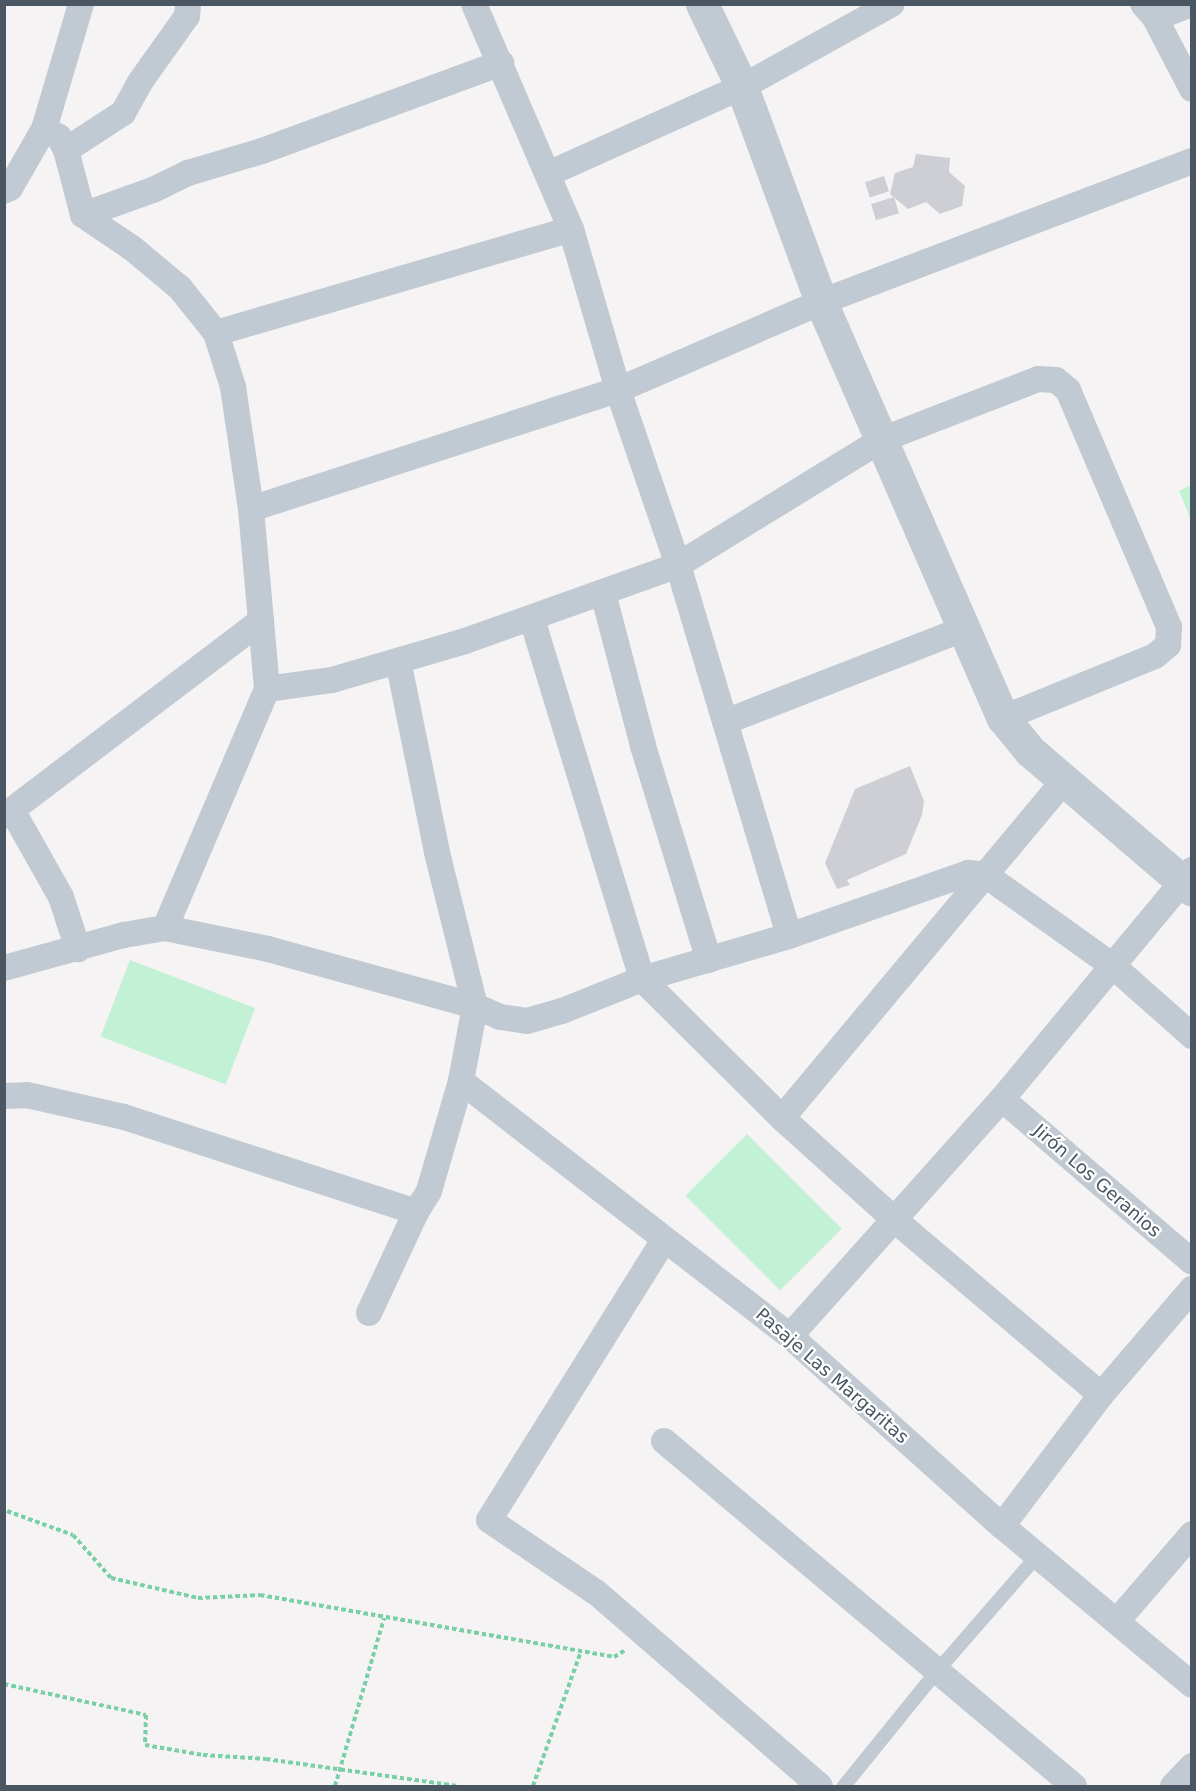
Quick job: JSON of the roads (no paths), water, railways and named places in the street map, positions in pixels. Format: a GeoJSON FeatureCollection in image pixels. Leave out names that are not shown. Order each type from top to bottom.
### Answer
{"type":"FeatureCollection","features":[{"type":"Feature","properties":{"kind":"street"},"geometry":{"type":"LineString","coordinates":[[4,191],[10,188],[44,129],[81,4]]}},
{"type":"Feature","properties":{"kind":"street"},"geometry":{"type":"LineString","coordinates":[[66,150],[123,113],[140,82],[187,16],[188,4]]}},
{"type":"Feature","properties":{"kind":"street"},"geometry":{"type":"LineString","coordinates":[[474,4],[572,229],[618,390],[678,565],[789,936]]}},
{"type":"Feature","properties":{"kind":"street"},"geometry":{"type":"LineString","coordinates":[[702,4],[742,87],[821,302],[1003,718],[1030,751],[1188,880],[896,1221],[790,1336]]}},
{"type":"Feature","properties":{"kind":"street"},"geometry":{"type":"LineString","coordinates":[[548,174],[742,87],[892,4]]}},
{"type":"Feature","properties":{"kind":"street"},"geometry":{"type":"LineString","coordinates":[[1191,4],[1149,11],[1191,89]]}},
{"type":"Feature","properties":{"kind":"street"},"geometry":{"type":"LineString","coordinates":[[83,215],[153,190],[188,173],[262,151],[501,63]]}},
{"type":"Feature","properties":{"kind":"street"},"geometry":{"type":"LineString","coordinates":[[44,129],[59,137],[66,150],[83,215],[132,248],[180,288],[216,333],[233,387],[251,509],[267,689],[165,928]]}},
{"type":"Feature","properties":{"kind":"street"},"geometry":{"type":"LineString","coordinates":[[251,509],[618,390],[821,302],[1191,161]]}},
{"type":"Feature","properties":{"kind":"street"},"geometry":{"type":"LineString","coordinates":[[216,333],[572,229]]}},
{"type":"Feature","properties":{"kind":"street"},"geometry":{"type":"LineString","coordinates":[[267,689],[332,680],[398,661],[532,619],[678,565],[881,440],[1038,379],[1056,380],[1068,390],[1169,627],[1168,645],[1155,656],[1003,718]]}},
{"type":"Feature","properties":{"kind":"street"},"geometry":{"type":"LineString","coordinates":[[603,593],[644,746],[709,960]]}},
{"type":"Feature","properties":{"kind":"street"},"geometry":{"type":"LineString","coordinates":[[532,619],[642,979],[782,1118],[896,1221],[1101,1395]]}},
{"type":"Feature","properties":{"kind":"street"},"geometry":{"type":"LineString","coordinates":[[78,949],[61,897],[8,813],[261,621]]}},
{"type":"Feature","properties":{"kind":"street"},"geometry":{"type":"LineString","coordinates":[[725,722],[963,629]]}},
{"type":"Feature","properties":{"kind":"street"},"geometry":{"type":"LineString","coordinates":[[369,1313],[416,1212],[429,1191],[461,1081],[475,1006],[437,852],[398,661]]}},
{"type":"Feature","properties":{"kind":"street"},"geometry":{"type":"LineString","coordinates":[[782,1118],[1065,780]]}},
{"type":"Feature","properties":{"kind":"street"},"geometry":{"type":"LineString","coordinates":[[4,968],[124,935],[165,928],[268,949],[475,1006],[500,1017],[527,1020],[562,1011],[642,979],[789,936],[951,877],[968,873],[984,874],[1113,966],[1191,1036]]}},
{"type":"Feature","properties":{"kind":"street","name":"Pasaje Las Margaritas"},"geometry":{"type":"LineString","coordinates":[[461,1081],[790,1336],[1002,1526],[1191,1685]]}},
{"type":"Feature","properties":{"kind":"street"},"geometry":{"type":"LineString","coordinates":[[4,1096],[27,1095],[124,1117],[416,1212]]}},
{"type":"Feature","properties":{"kind":"street","name":"Jirón Los Geranios"},"geometry":{"type":"LineString","coordinates":[[1002,1099],[1191,1262]]}},
{"type":"Feature","properties":{"kind":"street"},"geometry":{"type":"LineString","coordinates":[[664,1240],[489,1520],[597,1593],[820,1786]]}},
{"type":"Feature","properties":{"kind":"street"},"geometry":{"type":"LineString","coordinates":[[1002,1526],[1101,1395],[1191,1289]]}},
{"type":"Feature","properties":{"kind":"street"},"geometry":{"type":"LineString","coordinates":[[664,1441],[1074,1786]]}},
{"type":"Feature","properties":{"kind":"street"},"geometry":{"type":"LineString","coordinates":[[1117,1621],[1191,1534]]}},
{"type":"Feature","properties":{"kind":"street"},"geometry":{"type":"LineString","coordinates":[[1173,1786],[1191,1766]]}},
{"type":"Feature","properties":{"kind":"lane"},"geometry":{"type":"LineString","coordinates":[[844,1786],[938,1670],[1037,1556]]}}]}
